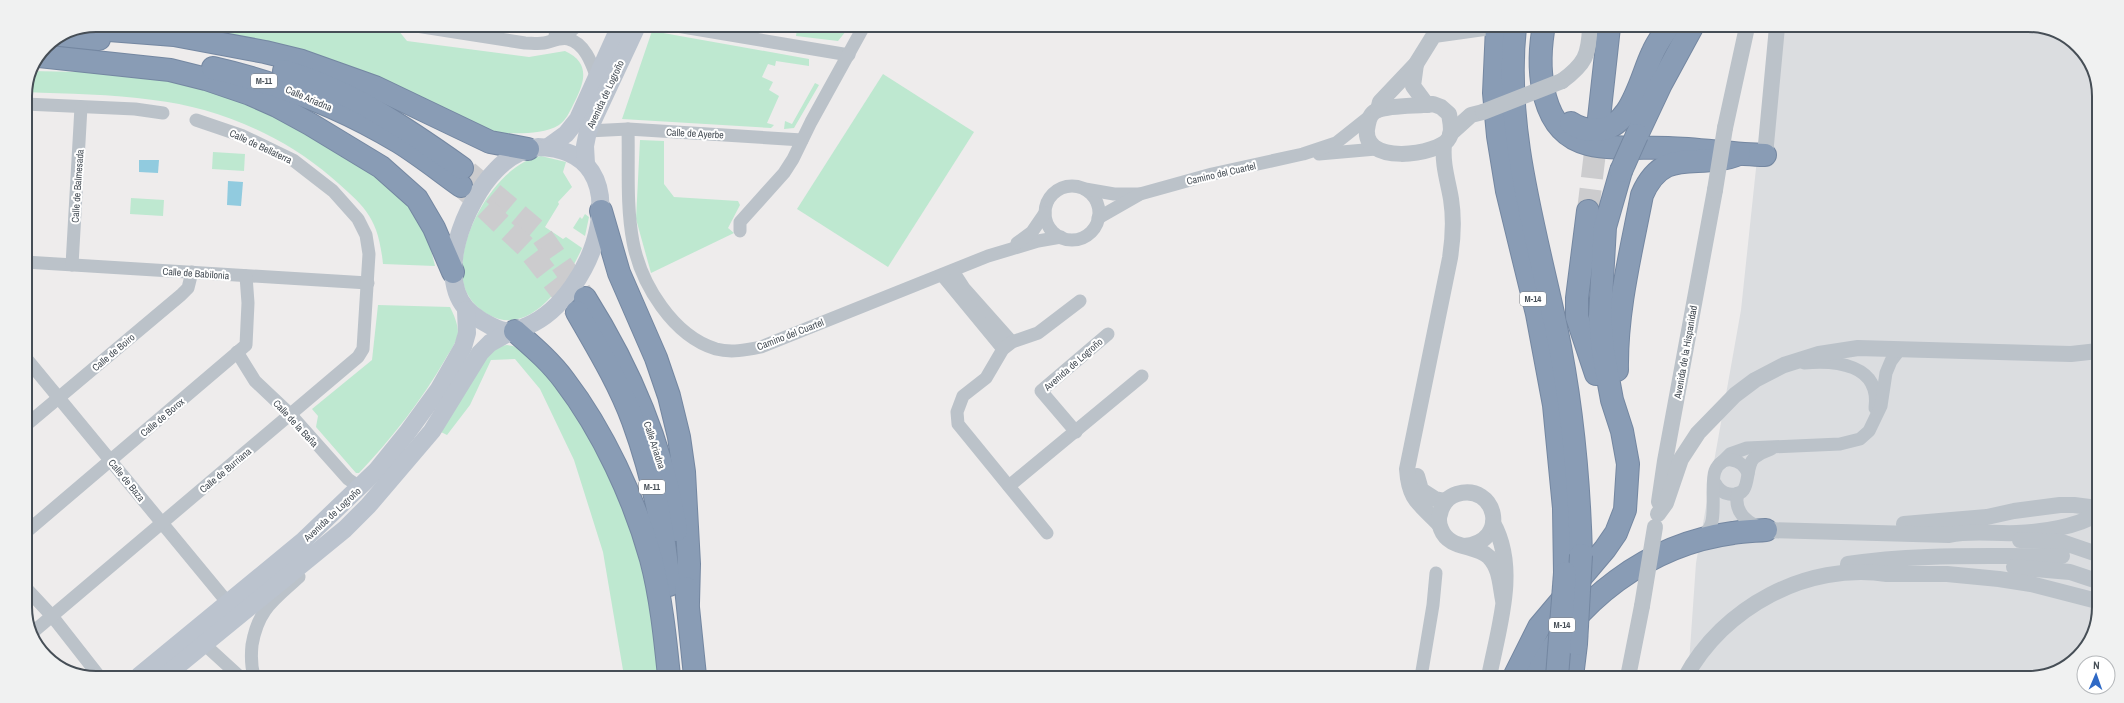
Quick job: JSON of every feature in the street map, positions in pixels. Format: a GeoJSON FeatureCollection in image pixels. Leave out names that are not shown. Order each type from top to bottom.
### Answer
{"type":"FeatureCollection","features":[{"type":"Feature","properties":{"kind":"highway"},"geometry":{"type":"LineString","coordinates":[[135,32],[174,35],[258,50],[302,61],[375,87],[490,142],[538,148]]}},
{"type":"Feature","properties":{"kind":"highway","name":"M-14"},"geometry":{"type":"LineString","coordinates":[[1497,32],[1494,93],[1498,136],[1507,191],[1537,314],[1554,405],[1564,508],[1565,573],[1532,671]]}},
{"type":"Feature","properties":{"kind":"highway","name":"M-14"},"geometry":{"type":"LineString","coordinates":[[1515,32],[1512,86],[1516,134],[1524,186],[1556,328],[1570,402],[1579,490],[1581,554],[1576,644],[1573,671]]}},
{"type":"Feature","properties":{"kind":"highway"},"geometry":{"type":"LineString","coordinates":[[1543,32],[1553,94],[1558,107],[1567,120],[1576,126],[1587,130],[1600,130],[1617,123],[1624,116],[1630,106],[1652,54],[1665,32]]}},
{"type":"Feature","properties":{"kind":"highway"},"geometry":{"type":"LineString","coordinates":[[1543,32],[1540,54],[1544,96],[1557,123],[1576,140],[1603,146],[1690,149],[1765,155]]}},
{"type":"Feature","properties":{"kind":"highway"},"geometry":{"type":"LineString","coordinates":[[1599,118],[1608,32]]}},
{"type":"Feature","properties":{"kind":"highway"},"geometry":{"type":"LineString","coordinates":[[1622,431],[1612,400],[1603,351],[1600,316],[1605,227],[1621,171],[1661,84],[1689,32]]}},
{"type":"Feature","properties":{"kind":"highway","name":"Calle Ariadna"},"geometry":{"type":"LineString","coordinates":[[51,51],[170,60],[271,83],[325,104],[399,142],[465,179],[411,132],[362,103],[294,74],[261,64],[172,46],[74,36]]}},
{"type":"Feature","properties":{"kind":"highway"},"geometry":{"type":"LineString","coordinates":[[46,57],[170,70],[213,81],[250,94],[276,106],[310,124],[381,167],[417,199],[434,228],[453,272]]}},
{"type":"Feature","properties":{"kind":"highway"},"geometry":{"type":"LineString","coordinates":[[1531,671],[1539,627],[1605,549],[1616,533],[1625,510],[1628,464],[1622,431],[1617,383],[1617,348],[1620,313],[1642,195],[1648,181],[1662,167],[1675,162],[1724,160],[1739,154]]}},
{"type":"Feature","properties":{"kind":"highway"},"geometry":{"type":"LineString","coordinates":[[601,211],[619,273],[656,358],[669,396],[679,437],[684,472],[689,557],[688,603]]}},
{"type":"Feature","properties":{"kind":"highway"},"geometry":{"type":"LineString","coordinates":[[1588,211],[1577,298],[1577,317],[1600,384],[1626,483]]}},
{"type":"Feature","properties":{"kind":"highway","name":"Calle Ariadna"},"geometry":{"type":"LineString","coordinates":[[676,671],[663,539],[660,518],[648,469],[633,420],[597,346],[581,305],[606,331],[630,376],[663,466],[688,603],[695,671]]}},
{"type":"Feature","properties":{"kind":"highway"},"geometry":{"type":"LineString","coordinates":[[512,331],[542,355],[564,380],[611,456],[632,503],[651,560],[663,620],[668,671]]}},
{"type":"Feature","properties":{"kind":"highway"},"geometry":{"type":"LineString","coordinates":[[1534,671],[1572,622],[1605,590],[1643,563],[1671,550],[1701,540],[1733,533],[1766,530]]}},
{"type":"Feature","properties":{"kind":"main road","name":"Avenida de Logroño"},"geometry":{"type":"LineString","coordinates":[[453,272],[461,230],[472,203],[496,170],[517,154],[538,148],[566,134],[578,119],[617,32]]}},
{"type":"Feature","properties":{"kind":"main road","name":"Avenida de Logroño"},"geometry":{"type":"LineString","coordinates":[[586,164],[585,146],[588,131],[634,32]]}},
{"type":"Feature","properties":{"kind":"main road"},"geometry":{"type":"LineString","coordinates":[[538,148],[570,153],[586,164],[596,181],[601,211]]}},
{"type":"Feature","properties":{"kind":"main road","name":"Avenida de Logroño"},"geometry":{"type":"LineString","coordinates":[[171,671],[314,556],[368,506],[415,452],[446,409],[480,352],[490,343],[512,331],[538,321],[555,308],[572,288],[586,265],[593,247],[601,211]]}},
{"type":"Feature","properties":{"kind":"main road"},"geometry":{"type":"LineString","coordinates":[[453,272],[459,296],[466,310],[486,324],[512,331]]}},
{"type":"Feature","properties":{"kind":"main road","name":"Avenida de Logroño"},"geometry":{"type":"LineString","coordinates":[[144,671],[303,541],[361,488],[407,433],[442,383],[463,347],[467,333],[466,310]]}},
{"type":"Feature","properties":{"kind":"main road"},"geometry":{"type":"LineString","coordinates":[[204,644],[201,634],[229,611],[230,608],[228,603]]}},
{"type":"Feature","properties":{"kind":"street"},"geometry":{"type":"LineString","coordinates":[[454,32],[517,42],[542,43],[568,39],[577,43],[588,57],[597,78]]}},
{"type":"Feature","properties":{"kind":"street"},"geometry":{"type":"LineString","coordinates":[[534,42],[542,38],[564,32]]}},
{"type":"Feature","properties":{"kind":"street"},"geometry":{"type":"LineString","coordinates":[[713,32],[849,55]]}},
{"type":"Feature","properties":{"kind":"street"},"geometry":{"type":"LineString","coordinates":[[740,231],[740,222],[784,173],[861,32]]}},
{"type":"Feature","properties":{"kind":"street"},"geometry":{"type":"LineString","coordinates":[[1453,32],[1434,35],[1416,64],[1380,102],[1374,113],[1366,137],[1376,149],[1387,153],[1434,149],[1477,114],[1562,81],[1584,61],[1589,32]]}},
{"type":"Feature","properties":{"kind":"street","name":"Avenida de la Hispanidad"},"geometry":{"type":"LineString","coordinates":[[1629,671],[1642,606],[1665,461],[1725,128],[1746,32]]}},
{"type":"Feature","properties":{"kind":"street"},"geometry":{"type":"LineString","coordinates":[[1765,155],[1777,32]]}},
{"type":"Feature","properties":{"kind":"street"},"geometry":{"type":"LineString","coordinates":[[1416,64],[1413,86],[1427,105]]}},
{"type":"Feature","properties":{"kind":"street"},"geometry":{"type":"LineString","coordinates":[[32,104],[135,109],[162,113]]}},
{"type":"Feature","properties":{"kind":"street"},"geometry":{"type":"LineString","coordinates":[[1374,113],[1427,105],[1441,107],[1449,114],[1477,114]]}},
{"type":"Feature","properties":{"kind":"street","name":"Calle de Balmesada"},"geometry":{"type":"LineString","coordinates":[[72,265],[81,107]]}},
{"type":"Feature","properties":{"kind":"street","name":"Camino del Cuartel"},"geometry":{"type":"LineString","coordinates":[[1098,218],[1140,194],[1212,174],[1303,154],[1336,143],[1374,113]]}},
{"type":"Feature","properties":{"kind":"street"},"geometry":{"type":"LineString","coordinates":[[1449,114],[1443,161],[1452,208],[1453,238],[1417,423],[1409,452],[1407,469],[1409,489],[1414,498],[1439,524],[1443,533],[1449,540],[1488,556],[1497,568],[1503,600]]}},
{"type":"Feature","properties":{"kind":"street","name":"Calle de Bellaterra"},"geometry":{"type":"LineString","coordinates":[[196,120],[243,136],[293,160],[341,199],[358,219],[366,235],[369,254],[368,283]]}},
{"type":"Feature","properties":{"kind":"street","name":"Calle de Ayerbe"},"geometry":{"type":"LineString","coordinates":[[588,131],[628,129],[802,140]]}},
{"type":"Feature","properties":{"kind":"street","name":"Camino del Cuartel"},"geometry":{"type":"LineString","coordinates":[[628,129],[629,218],[633,244],[641,270],[663,307],[684,331],[703,344],[717,349],[731,351],[761,347],[1009,249],[1038,241],[1061,237]]}},
{"type":"Feature","properties":{"kind":"street","name":"Camino del Cuartel"},"geometry":{"type":"LineString","coordinates":[[1303,154],[1376,149]]}},
{"type":"Feature","properties":{"kind":"street"},"geometry":{"type":"LineString","coordinates":[[1420,151],[1434,164],[1447,182]]}},
{"type":"Feature","properties":{"kind":"street"},"geometry":{"type":"LineString","coordinates":[[1076,186],[1085,190],[1093,196],[1097,202],[1098,218],[1093,230],[1087,235],[1071,240],[1061,237],[1050,227],[1045,213],[1047,204],[1058,190],[1076,186]]}},
{"type":"Feature","properties":{"kind":"street","name":"Camino del Cuartel"},"geometry":{"type":"LineString","coordinates":[[1085,190],[1114,194],[1140,194]]}},
{"type":"Feature","properties":{"kind":"street","name":"Camino del Cuartel"},"geometry":{"type":"LineString","coordinates":[[1009,249],[1032,232],[1045,213]]}},
{"type":"Feature","properties":{"kind":"street","name":"Calle de Babilonia"},"geometry":{"type":"LineString","coordinates":[[32,262],[368,283]]}},
{"type":"Feature","properties":{"kind":"street","name":"Calle de Boiro"},"geometry":{"type":"LineString","coordinates":[[32,420],[181,295],[188,288],[192,272]]}},
{"type":"Feature","properties":{"kind":"street"},"geometry":{"type":"LineString","coordinates":[[947,273],[1007,346]]}},
{"type":"Feature","properties":{"kind":"street","name":"Calle de Borox"},"geometry":{"type":"LineString","coordinates":[[32,527],[246,344],[248,303],[246,276]]}},
{"type":"Feature","properties":{"kind":"street","name":"Calle de Burriana"},"geometry":{"type":"LineString","coordinates":[[36,629],[358,357],[363,350],[368,283]]}},
{"type":"Feature","properties":{"kind":"street"},"geometry":{"type":"LineString","coordinates":[[1047,533],[958,424],[957,412],[963,396],[986,378],[1007,346],[1038,333],[1080,301]]}},
{"type":"Feature","properties":{"kind":"street","name":"Avenida de Logroño"},"geometry":{"type":"LineString","coordinates":[[1076,432],[1041,391],[1108,334]]}},
{"type":"Feature","properties":{"kind":"street"},"geometry":{"type":"LineString","coordinates":[[1656,520],[1666,503],[1681,459],[1698,433],[1735,395],[1755,380],[1784,365],[1819,354],[1858,348],[1945,349],[2071,354],[2092,352]]}},
{"type":"Feature","properties":{"kind":"street"},"geometry":{"type":"LineString","coordinates":[[1701,540],[1712,523],[1715,483],[1714,472],[1724,457],[1737,451],[1840,444],[1860,439],[1869,431],[1881,406],[1886,373],[1891,361],[1903,348]]}},
{"type":"Feature","properties":{"kind":"street","name":"Calle de la Baña"},"geometry":{"type":"LineString","coordinates":[[238,352],[255,381],[291,415],[348,479],[361,488]]}},
{"type":"Feature","properties":{"kind":"street"},"geometry":{"type":"LineString","coordinates":[[2071,354],[2092,359]]}},
{"type":"Feature","properties":{"kind":"street"},"geometry":{"type":"LineString","coordinates":[[1784,365],[1820,362],[1839,364],[1859,370],[1867,376],[1874,388],[1876,399],[1874,419]]}},
{"type":"Feature","properties":{"kind":"street","name":"Calle de Baza"},"geometry":{"type":"LineString","coordinates":[[32,365],[228,603]]}},
{"type":"Feature","properties":{"kind":"street"},"geometry":{"type":"LineString","coordinates":[[1009,486],[1142,376]]}},
{"type":"Feature","properties":{"kind":"street"},"geometry":{"type":"LineString","coordinates":[[1417,423],[1417,482],[1421,490],[1427,495],[1435,499],[1446,500]]}},
{"type":"Feature","properties":{"kind":"street"},"geometry":{"type":"LineString","coordinates":[[1715,483],[1717,488],[1726,494],[1738,493],[1747,485],[1750,465],[1754,458],[1765,451],[1780,447]]}},
{"type":"Feature","properties":{"kind":"street"},"geometry":{"type":"LineString","coordinates":[[1720,464],[1731,460],[1736,461],[1746,468],[1748,473]]}},
{"type":"Feature","properties":{"kind":"street"},"geometry":{"type":"LineString","coordinates":[[1439,524],[1439,515],[1446,500],[1452,496],[1464,492],[1473,493],[1484,498],[1490,505],[1493,514],[1491,532],[1485,539],[1474,546],[1464,546]]}},
{"type":"Feature","properties":{"kind":"street"},"geometry":{"type":"LineString","coordinates":[[1738,493],[1737,508],[1740,512],[1754,525],[1766,530],[1949,535],[1962,532],[2017,533],[2073,525],[2092,516]]}},
{"type":"Feature","properties":{"kind":"street"},"geometry":{"type":"LineString","coordinates":[[1859,532],[1891,525],[1987,517],[2014,511],[2060,505],[2092,507]]}},
{"type":"Feature","properties":{"kind":"street"},"geometry":{"type":"LineString","coordinates":[[1490,671],[1506,577],[1505,554],[1501,537],[1493,523]]}},
{"type":"Feature","properties":{"kind":"street"},"geometry":{"type":"LineString","coordinates":[[1949,535],[1961,539],[2062,542],[2092,552]]}},
{"type":"Feature","properties":{"kind":"street","name":"Avenida de Logroño"},"geometry":{"type":"LineString","coordinates":[[253,671],[251,660],[254,635],[260,616],[266,608],[308,567],[314,556]]}},
{"type":"Feature","properties":{"kind":"street"},"geometry":{"type":"LineString","coordinates":[[1830,575],[1846,564],[1885,558],[1931,556],[2062,556]]}},
{"type":"Feature","properties":{"kind":"street"},"geometry":{"type":"LineString","coordinates":[[1690,671],[1714,638],[1745,610],[1777,591],[1794,584],[1830,575],[1873,572],[1887,568],[2023,567],[2070,572],[2092,579]]}},
{"type":"Feature","properties":{"kind":"street"},"geometry":{"type":"LineString","coordinates":[[1873,572],[1887,574],[1953,574],[1999,578],[2031,584],[2092,601]]}},
{"type":"Feature","properties":{"kind":"street"},"geometry":{"type":"LineString","coordinates":[[1422,671],[1433,605],[1436,574]]}},
{"type":"Feature","properties":{"kind":"street"},"geometry":{"type":"LineString","coordinates":[[32,594],[52,616],[95,671]]}},
{"type":"Feature","properties":{"kind":"street"},"geometry":{"type":"LineString","coordinates":[[204,644],[233,671]]}},
{"type":"Feature","properties":{"kind":"street"},"geometry":{"type":"LineString","coordinates":[[222,661],[251,660]]}},
{"type":"Feature","properties":{"kind":"shaded area"},"geometry":{"type":"Polygon","coordinates":[[[1770,32],[2028,32],[2045,34],[2064,43],[2076,54],[2087,71],[2092,92],[2092,607],[2090,624],[2081,643],[2067,658],[2049,668],[2028,671],[1688,671],[1696,563],[1741,310],[1770,32]]]}},
{"type":"Feature","properties":{"kind":"green space"},"geometry":{"type":"Polygon","coordinates":[[[217,32],[400,32],[407,41],[529,57],[565,51],[574,56],[579,62],[583,75],[582,83],[569,114],[559,125],[552,129],[535,132],[493,133],[291,51],[227,33],[217,32]]]}},
{"type":"Feature","properties":{"kind":"green space"},"geometry":{"type":"Polygon","coordinates":[[[652,32],[809,59],[809,66],[776,61],[775,66],[768,64],[762,77],[773,82],[769,90],[779,96],[767,123],[774,125],[771,128],[622,119],[652,32]]]}},
{"type":"Feature","properties":{"kind":"green space"},"geometry":{"type":"Polygon","coordinates":[[[797,32],[845,32],[838,41],[796,36],[797,32]]]}},
{"type":"Feature","properties":{"kind":"green space"},"geometry":{"type":"Polygon","coordinates":[[[37,71],[135,73],[229,95],[276,115],[385,180],[414,209],[426,229],[435,266],[383,264],[378,234],[368,214],[361,205],[353,196],[312,162],[270,136],[224,116],[200,109],[153,100],[90,94],[32,92],[33,83],[37,71]]]}},
{"type":"Feature","properties":{"kind":"green space"},"geometry":{"type":"Polygon","coordinates":[[[883,74],[974,132],[888,267],[797,209],[883,74]]]}},
{"type":"Feature","properties":{"kind":"green space"},"geometry":{"type":"Polygon","coordinates":[[[815,83],[819,85],[794,128],[784,129],[785,121],[792,124],[815,83]]]}},
{"type":"Feature","properties":{"kind":"green space"},"geometry":{"type":"Polygon","coordinates":[[[640,140],[664,141],[664,184],[674,197],[738,201],[740,205],[728,228],[734,233],[651,273],[636,219],[640,140]]]}},
{"type":"Feature","properties":{"kind":"green space"},"geometry":{"type":"Polygon","coordinates":[[[213,152],[245,154],[244,171],[212,169],[213,152]]]}},
{"type":"Feature","properties":{"kind":"green space"},"geometry":{"type":"Polygon","coordinates":[[[541,156],[566,162],[563,172],[572,187],[558,202],[559,204],[545,227],[563,239],[566,237],[582,248],[567,275],[546,302],[533,312],[519,319],[504,320],[485,313],[469,297],[465,289],[462,271],[464,251],[470,230],[480,209],[493,190],[508,174],[524,162],[541,156]]]}},
{"type":"Feature","properties":{"kind":"green space"},"geometry":{"type":"Polygon","coordinates":[[[131,198],[164,200],[163,216],[130,214],[131,198]]]}},
{"type":"Feature","properties":{"kind":"green space"},"geometry":{"type":"Polygon","coordinates":[[[585,214],[589,217],[585,236],[573,228],[580,217],[582,219],[585,214]]]}},
{"type":"Feature","properties":{"kind":"green space"},"geometry":{"type":"Polygon","coordinates":[[[378,305],[450,307],[457,323],[458,333],[456,340],[437,374],[417,404],[383,446],[359,473],[356,473],[316,427],[318,416],[312,409],[372,360],[378,305]]]}},
{"type":"Feature","properties":{"kind":"green space"},"geometry":{"type":"Polygon","coordinates":[[[501,346],[513,346],[531,356],[579,410],[642,548],[660,671],[623,671],[603,552],[574,460],[540,389],[515,359],[491,360],[470,405],[447,435],[441,432],[487,355],[501,346]]]}},
{"type":"Feature","properties":{"kind":"water"},"geometry":{"type":"Polygon","coordinates":[[[139,160],[159,160],[158,173],[139,172],[139,160]]]}},
{"type":"Feature","properties":{"kind":"water"},"geometry":{"type":"Polygon","coordinates":[[[228,181],[243,182],[241,206],[227,205],[228,181]]]}},
{"type":"Feature","properties":{"kind":"tunnel"},"geometry":{"type":"LineString","coordinates":[[1588,211],[1598,127]]}},
{"type":"Feature","properties":{"kind":"tunnel"},"geometry":{"type":"LineString","coordinates":[[468,172],[539,232],[585,298]]}},
{"type":"Feature","properties":{"kind":"tunnel"},"geometry":{"type":"LineString","coordinates":[[461,186],[527,248],[577,312]]}}]}
